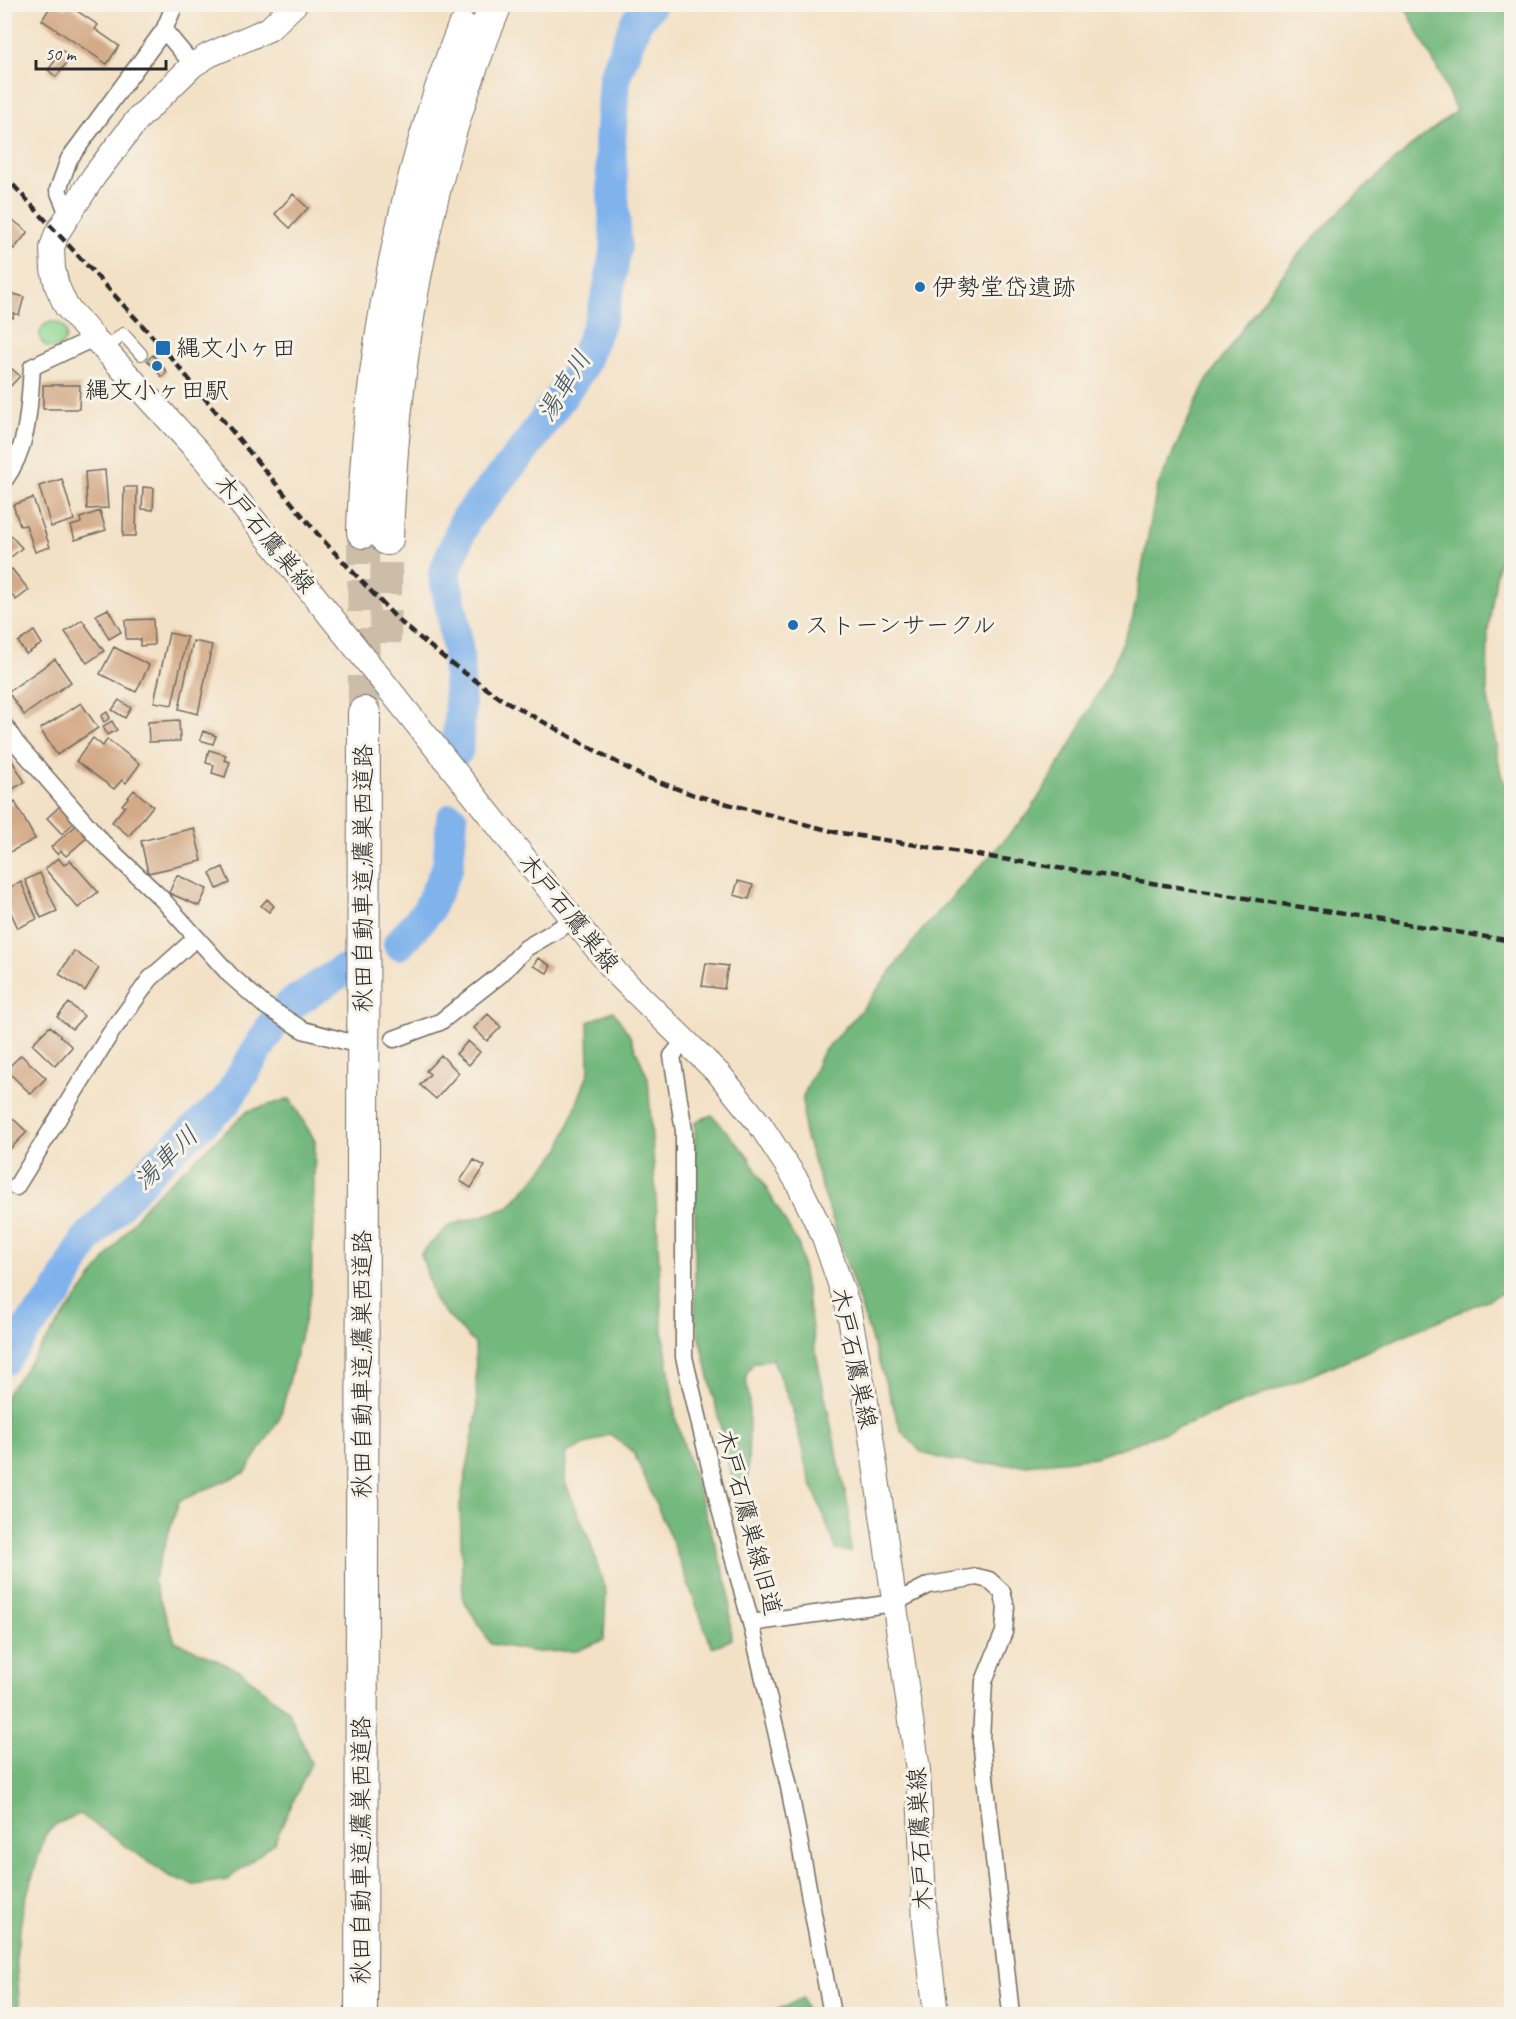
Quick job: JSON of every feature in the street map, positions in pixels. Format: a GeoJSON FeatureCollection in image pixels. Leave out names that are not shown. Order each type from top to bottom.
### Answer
{"type":"FeatureCollection","features":[{"type":"Feature","properties":{"kind":"highway"},"geometry":{"type":"LineString","coordinates":[[473,4],[447,71],[427,134],[397,255],[373,401],[364,493],[375,535],[389,479],[404,333],[436,183],[471,67],[496,4]]}},
{"type":"Feature","properties":{"kind":"highway","name":"秋田自動車道;鷹巣西道路"},"geometry":{"type":"LineString","coordinates":[[361,2014],[374,715],[381,916],[379,2014]]}},
{"type":"Feature","properties":{"kind":"main road","name":"木戸石鷹巣線"},"geometry":{"type":"LineString","coordinates":[[295,4],[269,29],[209,55],[192,65],[137,120],[68,214],[57,233],[52,248],[57,286],[66,306],[104,340],[204,458],[617,974],[720,1075],[761,1126],[797,1181],[824,1237],[850,1318],[867,1408],[918,1770],[925,1923],[936,2014]]}},
{"type":"Feature","properties":{"kind":"street"},"geometry":{"type":"LineString","coordinates":[[68,214],[58,190],[69,159],[164,30],[176,4]]}},
{"type":"Feature","properties":{"kind":"street"},"geometry":{"type":"LineString","coordinates":[[164,30],[192,65]]}},
{"type":"Feature","properties":{"kind":"street"},"geometry":{"type":"LineString","coordinates":[[4,481],[22,449],[32,367],[123,334],[141,354]]}},
{"type":"Feature","properties":{"kind":"street"},"geometry":{"type":"LineString","coordinates":[[4,725],[16,743],[103,843],[161,898],[230,975],[264,1005],[303,1030],[348,1042]]}},
{"type":"Feature","properties":{"kind":"street"},"geometry":{"type":"LineString","coordinates":[[394,1039],[440,1022],[500,975],[526,948],[574,920]]}},
{"type":"Feature","properties":{"kind":"street"},"geometry":{"type":"LineString","coordinates":[[16,1187],[110,1034],[150,979],[196,938]]}},
{"type":"Feature","properties":{"kind":"street","name":"木戸石鷹巣線旧道"},"geometry":{"type":"LineString","coordinates":[[685,1040],[672,1056],[684,1131],[684,1357],[715,1488],[751,1623],[789,1787],[832,2014]]}},
{"type":"Feature","properties":{"kind":"street"},"geometry":{"type":"LineString","coordinates":[[751,1623],[894,1603],[929,1585],[977,1577],[989,1580],[1002,1592],[1006,1607],[1004,1632],[984,1681],[981,1740],[1011,2014]]}},
{"type":"Feature","properties":{"kind":"green space"},"geometry":{"type":"Polygon","coordinates":[[[1404,5],[1511,5],[1512,538],[1498,564],[1488,631],[1487,692],[1501,775],[1512,798],[1511,1292],[1503,1293],[1290,1384],[1186,1425],[1095,1457],[1026,1465],[948,1460],[922,1453],[901,1430],[804,1132],[803,1097],[822,1053],[864,1007],[923,929],[1029,813],[1070,746],[1113,665],[1133,617],[1157,488],[1205,383],[1254,312],[1298,255],[1361,191],[1410,147],[1456,111],[1441,76],[1404,5]]]}},
{"type":"Feature","properties":{"kind":"green space"},"geometry":{"type":"Polygon","coordinates":[[[53,322],[62,326],[66,335],[62,344],[53,348],[44,344],[40,335],[44,326],[53,322]]]}},
{"type":"Feature","properties":{"kind":"green space"},"geometry":{"type":"Polygon","coordinates":[[[613,1011],[629,1034],[648,1078],[662,1324],[676,1420],[729,1589],[731,1640],[712,1647],[672,1541],[634,1453],[610,1434],[566,1453],[565,1482],[590,1541],[606,1593],[604,1640],[576,1651],[537,1652],[491,1644],[463,1599],[460,1505],[477,1414],[475,1344],[435,1302],[421,1253],[450,1225],[508,1208],[559,1151],[589,1071],[588,1022],[613,1011]]]}},
{"type":"Feature","properties":{"kind":"green space"},"geometry":{"type":"Polygon","coordinates":[[[290,1099],[315,1141],[311,1294],[280,1418],[246,1472],[179,1501],[153,1581],[175,1641],[240,1671],[288,1710],[311,1763],[274,1843],[227,1880],[194,1885],[169,1876],[80,1814],[56,1824],[45,1835],[23,1908],[16,1956],[20,2014],[5,2014],[5,1396],[147,1203],[248,1111],[290,1099]]]}},
{"type":"Feature","properties":{"kind":"green space"},"geometry":{"type":"Polygon","coordinates":[[[712,1115],[748,1156],[799,1246],[817,1359],[849,1511],[850,1552],[836,1549],[807,1471],[792,1407],[772,1359],[753,1363],[746,1376],[749,1401],[748,1487],[733,1482],[695,1316],[695,1122],[712,1115]]]}},
{"type":"Feature","properties":{"kind":"green space"},"geometry":{"type":"Polygon","coordinates":[[[803,1998],[807,2014],[768,2014],[803,1998]]]}},
{"type":"Feature","properties":{"kind":"building"},"geometry":{"type":"Polygon","coordinates":[[[52,4],[58,4],[65,9],[68,5],[98,25],[95,29],[119,46],[107,64],[42,20],[52,4]]]}},
{"type":"Feature","properties":{"kind":"building"},"geometry":{"type":"Polygon","coordinates":[[[63,51],[71,57],[56,77],[48,70],[63,51]]]}},
{"type":"Feature","properties":{"kind":"building"},"geometry":{"type":"Polygon","coordinates":[[[293,194],[308,208],[290,228],[275,214],[293,194]]]}},
{"type":"Feature","properties":{"kind":"building"},"geometry":{"type":"Polygon","coordinates":[[[4,213],[28,232],[14,249],[4,241],[4,213]]]}},
{"type":"Feature","properties":{"kind":"building"},"geometry":{"type":"Polygon","coordinates":[[[4,291],[24,297],[19,315],[14,313],[13,318],[4,315],[4,291]]]}},
{"type":"Feature","properties":{"kind":"building","name":"縄文小ヶ田駅"},"geometry":{"type":"Polygon","coordinates":[[[153,355],[167,372],[162,377],[147,360],[153,355]]]}},
{"type":"Feature","properties":{"kind":"building"},"geometry":{"type":"Polygon","coordinates":[[[4,362],[20,376],[4,393],[4,362]]]}},
{"type":"Feature","properties":{"kind":"building"},"geometry":{"type":"Polygon","coordinates":[[[43,385],[80,385],[79,409],[43,409],[43,385]]]}},
{"type":"Feature","properties":{"kind":"building"},"geometry":{"type":"Polygon","coordinates":[[[105,470],[108,508],[87,509],[85,472],[105,470]]]}},
{"type":"Feature","properties":{"kind":"building"},"geometry":{"type":"Polygon","coordinates":[[[62,479],[74,520],[51,527],[39,486],[62,479]]]}},
{"type":"Feature","properties":{"kind":"building"},"geometry":{"type":"Polygon","coordinates":[[[124,487],[137,487],[136,536],[123,536],[124,487]]]}},
{"type":"Feature","properties":{"kind":"building"},"geometry":{"type":"Polygon","coordinates":[[[143,487],[154,488],[153,510],[142,509],[143,487]]]}},
{"type":"Feature","properties":{"kind":"building"},"geometry":{"type":"Polygon","coordinates":[[[33,498],[50,547],[35,552],[26,525],[20,526],[13,505],[33,498]]]}},
{"type":"Feature","properties":{"kind":"building"},"geometry":{"type":"Polygon","coordinates":[[[100,511],[106,530],[75,540],[71,526],[81,523],[80,518],[100,511]]]}},
{"type":"Feature","properties":{"kind":"building"},"geometry":{"type":"Polygon","coordinates":[[[4,528],[22,548],[4,563],[4,528]]]}},
{"type":"Feature","properties":{"kind":"building"},"geometry":{"type":"Polygon","coordinates":[[[12,569],[29,590],[16,600],[6,588],[4,589],[4,575],[12,569]]]}},
{"type":"Feature","properties":{"kind":"building"},"geometry":{"type":"Polygon","coordinates":[[[108,609],[121,632],[109,639],[96,615],[108,609]]]}},
{"type":"Feature","properties":{"kind":"building"},"geometry":{"type":"Polygon","coordinates":[[[153,619],[154,645],[140,646],[140,639],[126,639],[125,620],[153,619]]]}},
{"type":"Feature","properties":{"kind":"building"},"geometry":{"type":"Polygon","coordinates":[[[82,620],[104,651],[87,663],[65,632],[82,620]]]}},
{"type":"Feature","properties":{"kind":"building"},"geometry":{"type":"Polygon","coordinates":[[[34,631],[42,644],[26,654],[18,642],[34,631]]]}},
{"type":"Feature","properties":{"kind":"building"},"geometry":{"type":"Polygon","coordinates":[[[169,633],[187,637],[172,705],[154,702],[169,633]]]}},
{"type":"Feature","properties":{"kind":"building"},"geometry":{"type":"Polygon","coordinates":[[[193,641],[212,645],[198,714],[179,709],[193,641]]]}},
{"type":"Feature","properties":{"kind":"building"},"geometry":{"type":"Polygon","coordinates":[[[114,647],[149,665],[136,692],[100,674],[114,647]]]}},
{"type":"Feature","properties":{"kind":"building"},"geometry":{"type":"Polygon","coordinates":[[[55,659],[71,682],[24,715],[8,692],[55,659]]]}},
{"type":"Feature","properties":{"kind":"building"},"geometry":{"type":"Polygon","coordinates":[[[119,700],[131,708],[125,718],[112,710],[119,700]]]}},
{"type":"Feature","properties":{"kind":"building"},"geometry":{"type":"Polygon","coordinates":[[[81,703],[98,728],[57,755],[40,729],[81,703]]]}},
{"type":"Feature","properties":{"kind":"building"},"geometry":{"type":"Polygon","coordinates":[[[107,712],[110,718],[104,722],[101,716],[107,712]]]}},
{"type":"Feature","properties":{"kind":"building"},"geometry":{"type":"Polygon","coordinates":[[[179,720],[180,741],[149,742],[148,722],[179,720]]]}},
{"type":"Feature","properties":{"kind":"building"},"geometry":{"type":"Polygon","coordinates":[[[112,721],[117,730],[107,735],[103,726],[112,721]]]}},
{"type":"Feature","properties":{"kind":"building"},"geometry":{"type":"Polygon","coordinates":[[[203,731],[216,736],[213,744],[200,740],[203,731]]]}},
{"type":"Feature","properties":{"kind":"building"},"geometry":{"type":"Polygon","coordinates":[[[93,738],[103,746],[107,739],[140,764],[126,783],[122,780],[114,789],[76,761],[93,738]]]}},
{"type":"Feature","properties":{"kind":"building"},"geometry":{"type":"Polygon","coordinates":[[[209,750],[226,755],[224,760],[230,762],[225,777],[212,773],[214,765],[206,763],[209,750]]]}},
{"type":"Feature","properties":{"kind":"building"},"geometry":{"type":"Polygon","coordinates":[[[9,756],[25,782],[4,794],[4,759],[9,756]]]}},
{"type":"Feature","properties":{"kind":"building"},"geometry":{"type":"Polygon","coordinates":[[[134,790],[153,806],[129,836],[112,822],[134,790]]]}},
{"type":"Feature","properties":{"kind":"building"},"geometry":{"type":"Polygon","coordinates":[[[15,802],[35,839],[10,852],[4,841],[4,807],[15,802]]]}},
{"type":"Feature","properties":{"kind":"building"},"geometry":{"type":"Polygon","coordinates":[[[60,806],[75,822],[62,834],[47,818],[60,806]]]}},
{"type":"Feature","properties":{"kind":"building"},"geometry":{"type":"Polygon","coordinates":[[[79,823],[90,835],[66,856],[61,851],[57,854],[51,847],[79,823]]]}},
{"type":"Feature","properties":{"kind":"building"},"geometry":{"type":"Polygon","coordinates":[[[194,828],[202,861],[148,873],[141,841],[194,828]]]}},
{"type":"Feature","properties":{"kind":"building"},"geometry":{"type":"Polygon","coordinates":[[[58,858],[64,865],[70,860],[98,892],[78,908],[45,869],[58,858]]]}},
{"type":"Feature","properties":{"kind":"building"},"geometry":{"type":"Polygon","coordinates":[[[223,867],[230,883],[217,889],[210,873],[223,867]]]}},
{"type":"Feature","properties":{"kind":"building"},"geometry":{"type":"Polygon","coordinates":[[[40,873],[57,911],[41,918],[25,880],[40,873]]]}},
{"type":"Feature","properties":{"kind":"building"},"geometry":{"type":"Polygon","coordinates":[[[177,875],[207,889],[199,906],[169,893],[177,875]]]}},
{"type":"Feature","properties":{"kind":"building"},"geometry":{"type":"Polygon","coordinates":[[[738,881],[753,885],[749,899],[734,895],[738,881]]]}},
{"type":"Feature","properties":{"kind":"building"},"geometry":{"type":"Polygon","coordinates":[[[21,882],[37,919],[18,928],[4,898],[4,890],[21,882]]]}},
{"type":"Feature","properties":{"kind":"building"},"geometry":{"type":"Polygon","coordinates":[[[267,899],[274,906],[269,912],[261,906],[267,899]]]}},
{"type":"Feature","properties":{"kind":"building"},"geometry":{"type":"Polygon","coordinates":[[[74,951],[99,968],[85,991],[59,974],[74,951]]]}},
{"type":"Feature","properties":{"kind":"building"},"geometry":{"type":"Polygon","coordinates":[[[538,958],[551,966],[547,973],[533,966],[538,958]]]}},
{"type":"Feature","properties":{"kind":"building"},"geometry":{"type":"Polygon","coordinates":[[[706,963],[728,966],[724,989],[702,986],[706,963]]]}},
{"type":"Feature","properties":{"kind":"building"},"geometry":{"type":"Polygon","coordinates":[[[69,1003],[84,1016],[72,1029],[57,1017],[69,1003]]]}},
{"type":"Feature","properties":{"kind":"building"},"geometry":{"type":"Polygon","coordinates":[[[488,1014],[501,1027],[487,1041],[474,1028],[488,1014]]]}},
{"type":"Feature","properties":{"kind":"building"},"geometry":{"type":"Polygon","coordinates":[[[50,1026],[72,1047],[55,1066],[32,1044],[50,1026]]]}},
{"type":"Feature","properties":{"kind":"building"},"geometry":{"type":"Polygon","coordinates":[[[468,1041],[480,1052],[469,1065],[456,1054],[468,1041]]]}},
{"type":"Feature","properties":{"kind":"building"},"geometry":{"type":"Polygon","coordinates":[[[21,1055],[46,1078],[31,1094],[6,1070],[21,1055]]]}},
{"type":"Feature","properties":{"kind":"building"},"geometry":{"type":"Polygon","coordinates":[[[441,1055],[459,1073],[436,1099],[420,1085],[430,1074],[426,1071],[441,1055]]]}},
{"type":"Feature","properties":{"kind":"building"},"geometry":{"type":"Polygon","coordinates":[[[4,1110],[27,1132],[9,1150],[4,1145],[4,1110]]]}},
{"type":"Feature","properties":{"kind":"building"},"geometry":{"type":"Polygon","coordinates":[[[474,1160],[485,1166],[471,1188],[460,1181],[474,1160]]]}},
{"type":"Feature","properties":{"kind":"waterway","name":"湯車川"},"geometry":{"type":"LineString","coordinates":[[457,751],[460,710],[458,654],[444,574],[465,520],[523,451],[581,368],[601,318],[616,246],[610,144],[614,79],[636,22],[651,4]]}},
{"type":"Feature","properties":{"kind":"waterway","name":"湯車川"},"geometry":{"type":"LineString","coordinates":[[399,944],[427,912],[448,866],[452,819]]}},
{"type":"Feature","properties":{"kind":"waterway","name":"湯車川"},"geometry":{"type":"LineString","coordinates":[[4,1360],[25,1331],[55,1297],[86,1240],[162,1158],[226,1102],[273,1024],[290,1005],[342,971]]}},
{"type":"Feature","properties":{"kind":"tunnel"},"geometry":{"type":"LineString","coordinates":[[363,532],[364,713]]}},
{"type":"Feature","properties":{"kind":"tunnel"},"geometry":{"type":"LineString","coordinates":[[385,643],[387,539]]}},
{"type":"Feature","properties":{"kind":"railway"},"geometry":{"type":"LineString","coordinates":[[4,175],[163,348],[321,538],[398,620],[448,661],[500,698],[640,775],[694,795],[835,832],[1512,941]]}},
{"type":"Feature","properties":{"kind":"place","name":"伊勢堂岱遺跡"},"geometry":{"type":"Point","coordinates":[920,287]}},
{"type":"Feature","properties":{"kind":"place","name":"縄文小ヶ田"},"geometry":{"type":"Point","coordinates":[163,348]}},
{"type":"Feature","properties":{"kind":"place","name":"縄文小ヶ田駅"},"geometry":{"type":"Point","coordinates":[157,366]}},
{"type":"Feature","properties":{"kind":"place","name":"ストーンサークル"},"geometry":{"type":"Point","coordinates":[793,625]}}]}
